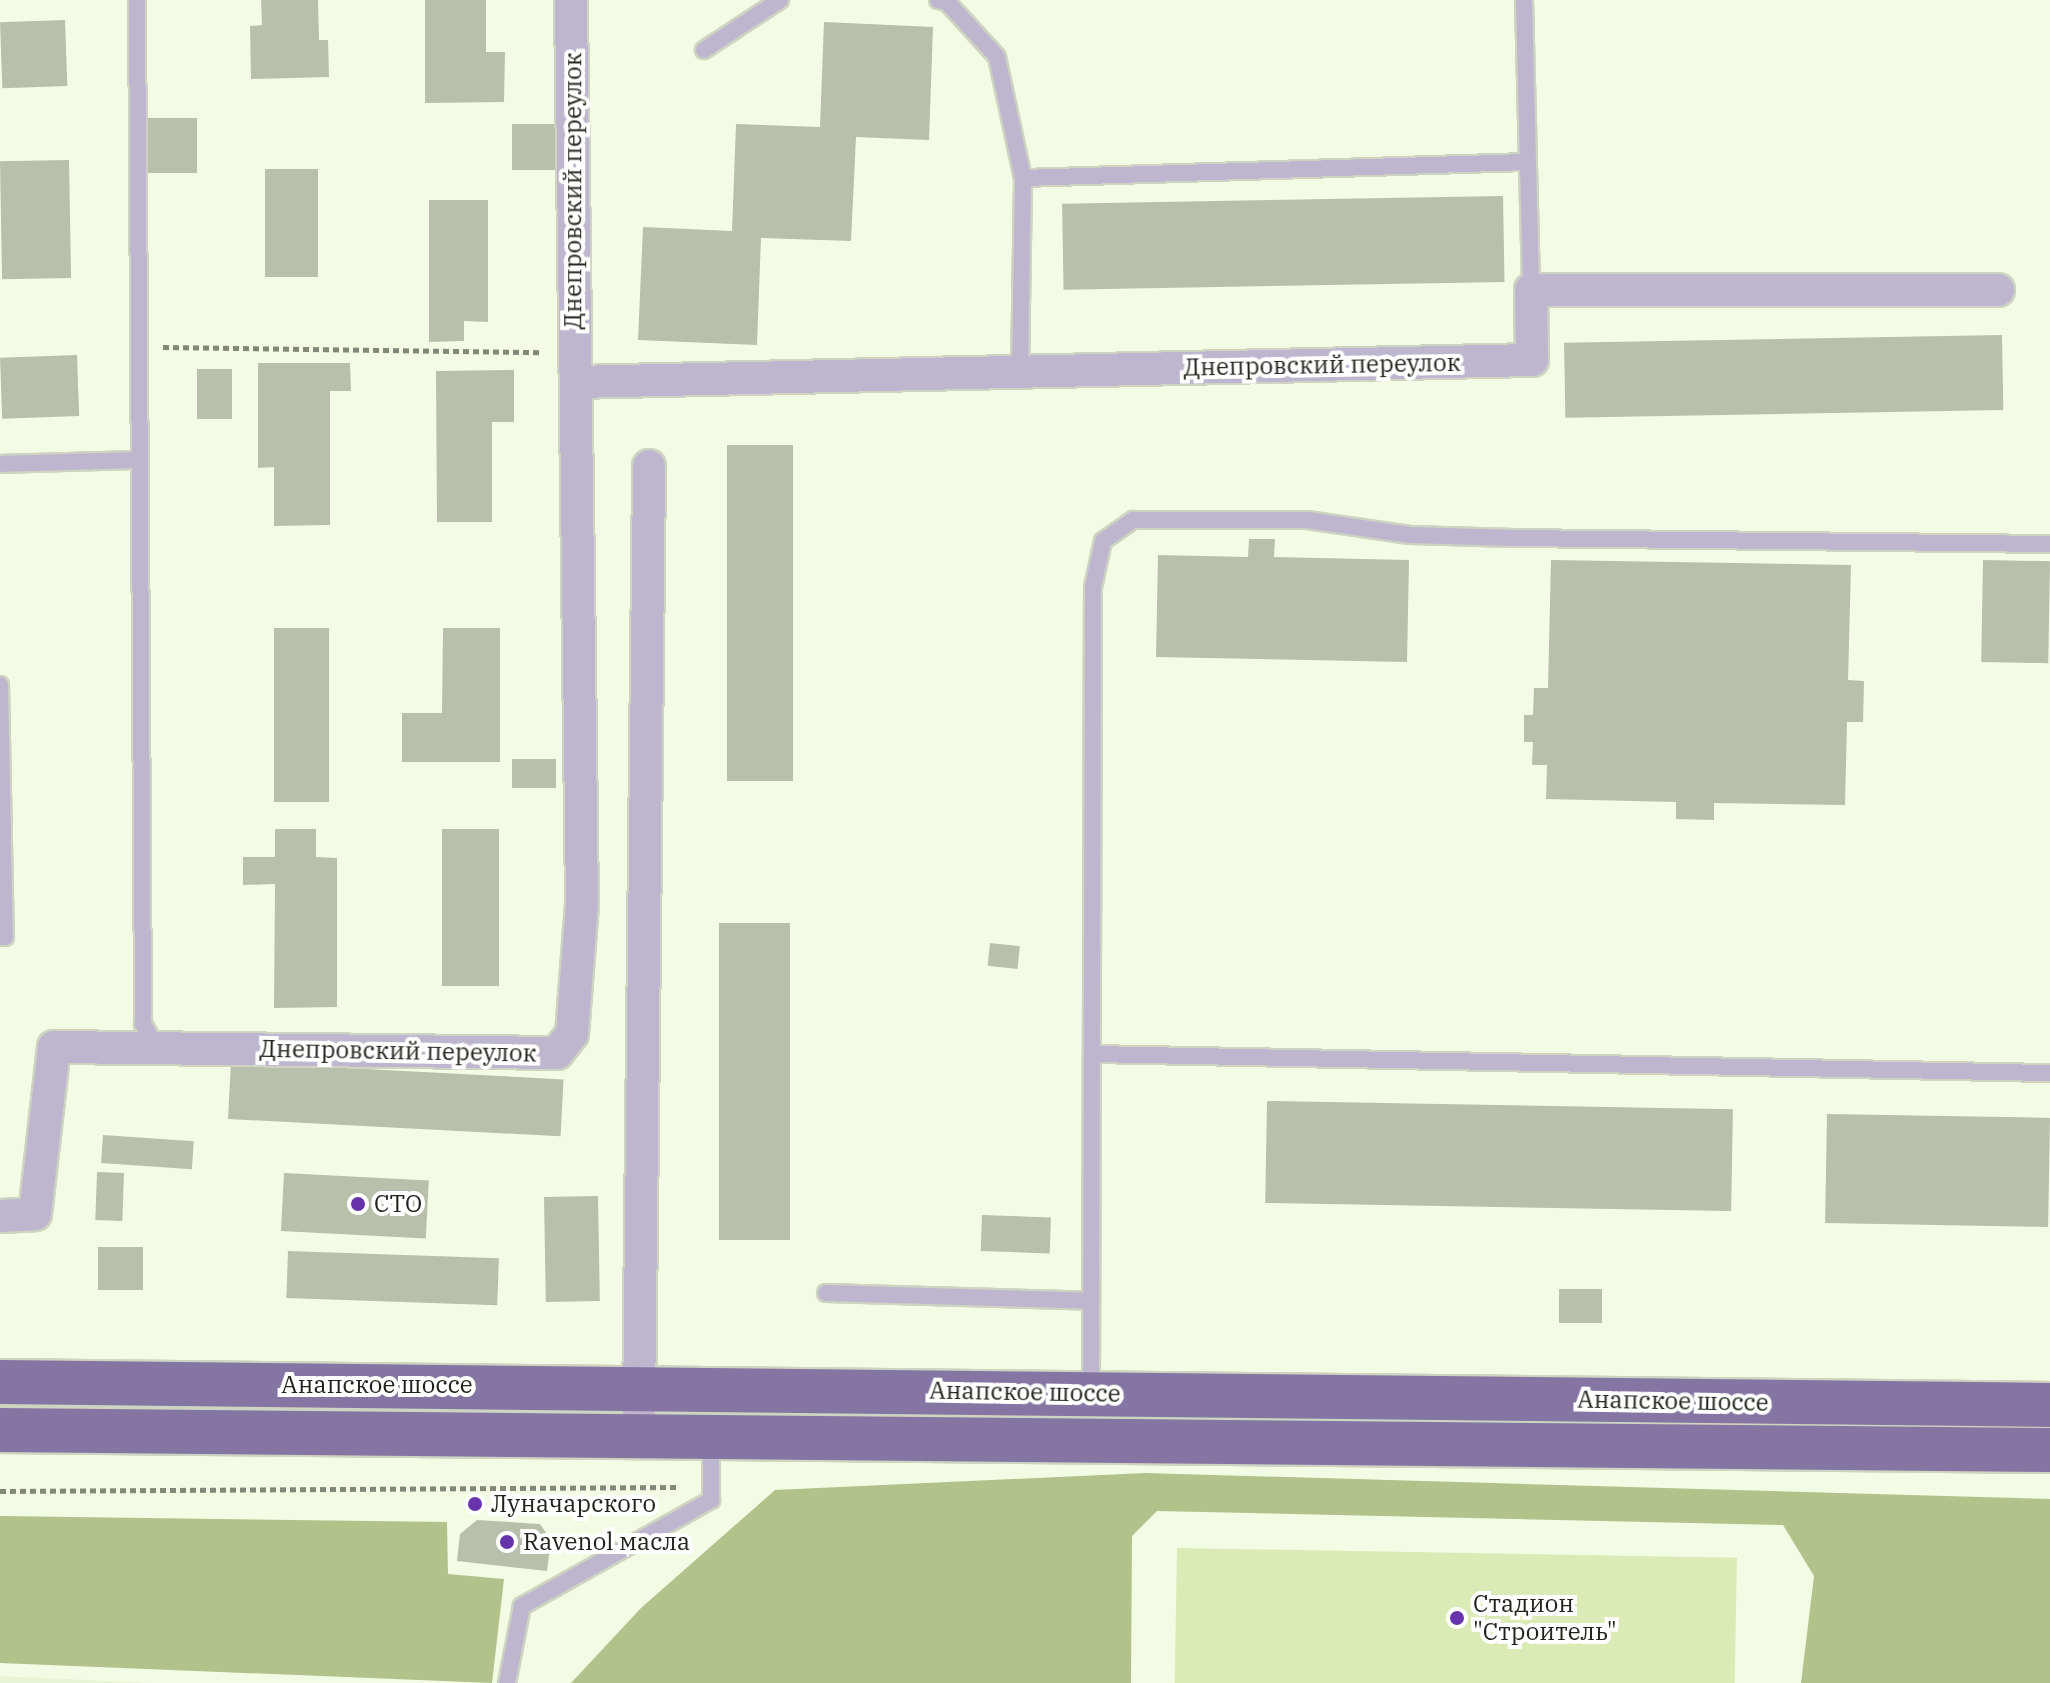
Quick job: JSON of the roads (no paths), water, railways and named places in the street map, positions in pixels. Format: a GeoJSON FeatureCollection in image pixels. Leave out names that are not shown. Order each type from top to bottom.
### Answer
{"type":"FeatureCollection","features":[{"type":"Feature","properties":{"kind":"highway","name":"Анапское шоссе"},"geometry":{"type":"LineString","coordinates":[[0,1382],[638,1388],[1090,1416],[2050,1450]]}},
{"type":"Feature","properties":{"kind":"highway","name":"Анапское шоссе"},"geometry":{"type":"LineString","coordinates":[[0,1430],[711,1435],[1090,1416],[2050,1405]]}},
{"type":"Feature","properties":{"kind":"street","name":"Днепровский переулок"},"geometry":{"type":"LineString","coordinates":[[0,1216],[35,1214],[54,1047],[557,1053],[572,1034],[582,903],[571,0]]}},
{"type":"Feature","properties":{"kind":"street","name":"Днепровский переулок"},"geometry":{"type":"LineString","coordinates":[[575,367],[1020,372],[1532,360],[1531,290]]}},
{"type":"Feature","properties":{"kind":"street"},"geometry":{"type":"LineString","coordinates":[[1531,290],[1998,290]]}},
{"type":"Feature","properties":{"kind":"street"},"geometry":{"type":"LineString","coordinates":[[639,1434],[649,466]]}},
{"type":"Feature","properties":{"kind":"lane"},"geometry":{"type":"LineString","coordinates":[[137,0],[136,347],[143,1024],[157,1048]]}},
{"type":"Feature","properties":{"kind":"lane"},"geometry":{"type":"LineString","coordinates":[[704,50],[780,0]]}},
{"type":"Feature","properties":{"kind":"lane"},"geometry":{"type":"LineString","coordinates":[[938,0],[947,2],[997,57],[1023,178],[1020,372]]}},
{"type":"Feature","properties":{"kind":"lane"},"geometry":{"type":"LineString","coordinates":[[1524,0],[1531,290]]}},
{"type":"Feature","properties":{"kind":"lane"},"geometry":{"type":"LineString","coordinates":[[1023,178],[1527,162]]}},
{"type":"Feature","properties":{"kind":"lane"},"geometry":{"type":"LineString","coordinates":[[0,464],[137,460]]}},
{"type":"Feature","properties":{"kind":"lane"},"geometry":{"type":"LineString","coordinates":[[1090,1416],[1093,587],[1103,541],[1133,520],[1307,520],[1410,535],[1499,538],[2050,544]]}},
{"type":"Feature","properties":{"kind":"lane"},"geometry":{"type":"LineString","coordinates":[[0,685],[5,937],[0,937]]}},
{"type":"Feature","properties":{"kind":"lane"},"geometry":{"type":"LineString","coordinates":[[1092,1054],[2050,1073]]}},
{"type":"Feature","properties":{"kind":"lane"},"geometry":{"type":"LineString","coordinates":[[826,1293],[1091,1301]]}},
{"type":"Feature","properties":{"kind":"lane"},"geometry":{"type":"LineString","coordinates":[[507,1683],[522,1606],[711,1500],[711,1435]]}},
{"type":"Feature","properties":{"kind":"place","name":"СТО"},"geometry":{"type":"Point","coordinates":[358,1204]}},
{"type":"Feature","properties":{"kind":"place","name":"Луначарского"},"geometry":{"type":"Point","coordinates":[475,1504]}},
{"type":"Feature","properties":{"kind":"place","name":"Ravenol масла"},"geometry":{"type":"Point","coordinates":[507,1542]}},
{"type":"Feature","properties":{"kind":"place","name":"Стадион \"Строитель\""},"geometry":{"type":"Point","coordinates":[1457,1618]}}]}
